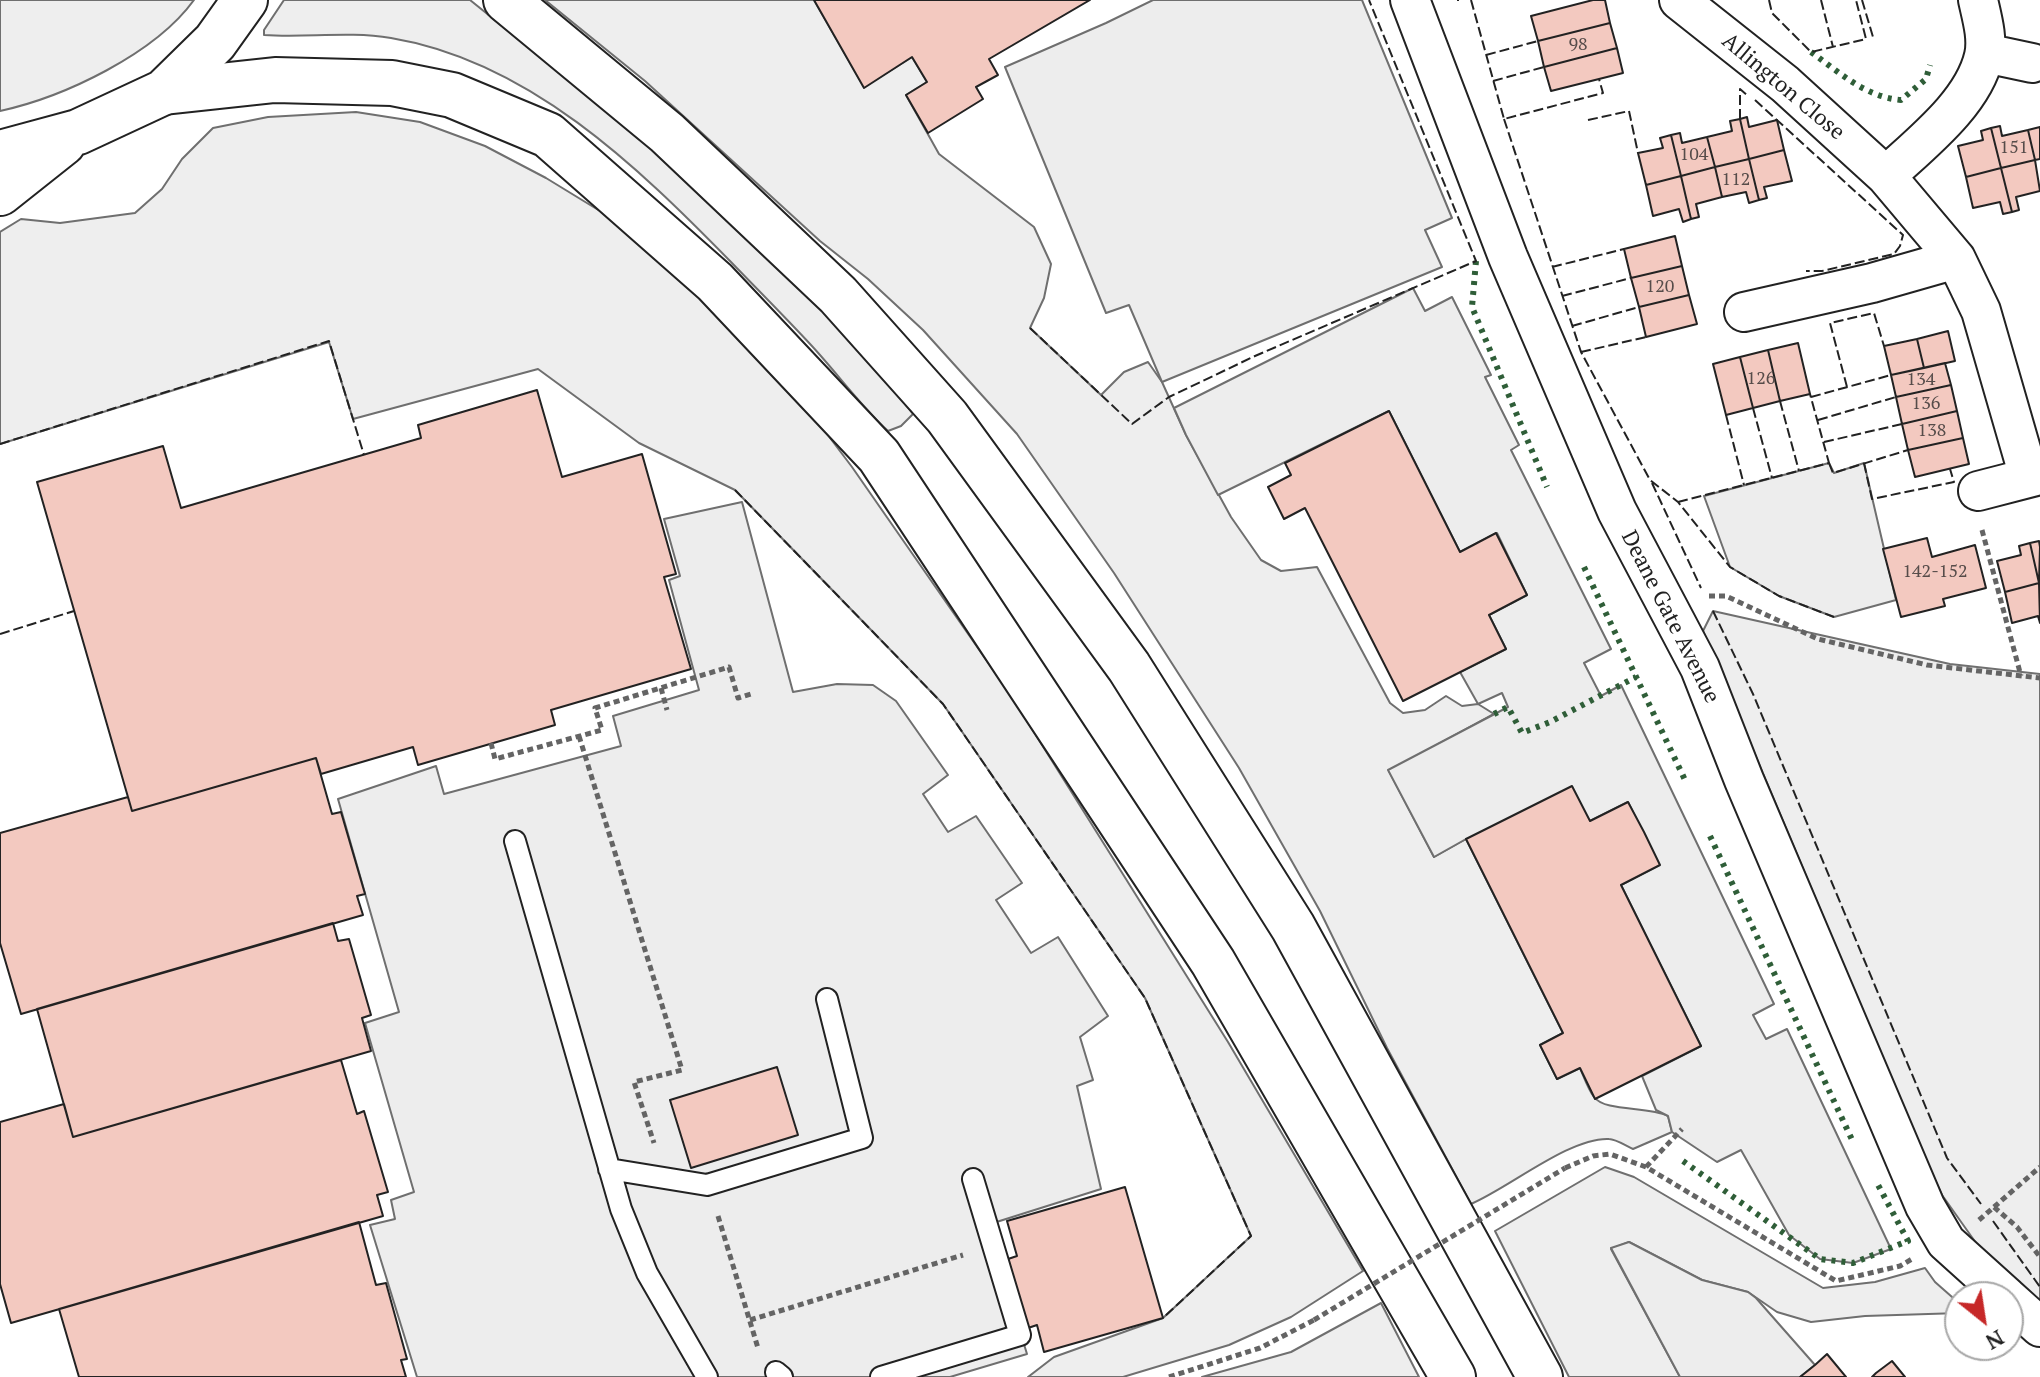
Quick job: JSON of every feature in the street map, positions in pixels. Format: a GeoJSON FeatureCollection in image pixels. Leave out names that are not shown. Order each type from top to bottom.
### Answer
{"type":"FeatureCollection","features":[{"type":"Feature","properties":{"kind":"main road"},"geometry":{"type":"LineString","coordinates":[[164,92],[215,42],[245,0]]}},
{"type":"Feature","properties":{"kind":"main road"},"geometry":{"type":"LineString","coordinates":[[506,0],[667,133],[838,295],[947,417],[1129,667],[1293,927],[1540,1377]]}},
{"type":"Feature","properties":{"kind":"main road"},"geometry":{"type":"LineString","coordinates":[[0,153],[78,132],[164,92],[275,80],[392,83],[452,95],[548,135],[715,282],[879,456],[1213,962],[1453,1377]]}},
{"type":"Feature","properties":{"kind":"main road"},"geometry":{"type":"LineString","coordinates":[[0,193],[78,132]]}},
{"type":"Feature","properties":{"kind":"street","name":"Deane Gate Avenue"},"geometry":{"type":"LineString","coordinates":[[1410,0],[1526,299],[1617,511],[1700,668],[1744,780],[1925,1206],[1946,1242],[1988,1281]]}},
{"type":"Feature","properties":{"kind":"street","name":"Allington Close"},"geometry":{"type":"LineString","coordinates":[[1679,0],[1785,84],[1886,176],[1956,259],[1981,311],[2034,476],[1979,506]]}},
{"type":"Feature","properties":{"kind":"street"},"geometry":{"type":"LineString","coordinates":[[1886,176],[1942,124],[1976,79],[1985,53],[1984,25],[1978,0]]}},
{"type":"Feature","properties":{"kind":"street"},"geometry":{"type":"LineString","coordinates":[[1985,53],[2032,63]]}},
{"type":"Feature","properties":{"kind":"street"},"geometry":{"type":"LineString","coordinates":[[1744,312],[1872,283],[1956,259]]}},
{"type":"Feature","properties":{"kind":"street","name":"Deane Gate Avenue"},"geometry":{"type":"LineString","coordinates":[[2024,1313],[2040,1327]]}},
{"type":"Feature","properties":{"kind":"lane"},"geometry":{"type":"LineString","coordinates":[[515,841],[621,1209],[647,1273],[707,1377]]}},
{"type":"Feature","properties":{"kind":"lane"},"geometry":{"type":"LineString","coordinates":[[609,1169],[707,1185],[862,1138],[827,999]]}},
{"type":"Feature","properties":{"kind":"lane"},"geometry":{"type":"LineString","coordinates":[[881,1377],[1020,1335],[973,1179]]}},
{"type":"Feature","properties":{"kind":"path"},"geometry":{"type":"LineString","coordinates":[[1979,506],[2021,676]]}},
{"type":"Feature","properties":{"kind":"path"},"geometry":{"type":"LineString","coordinates":[[1673,615],[1704,596],[1726,596],[1818,639],[1927,665],[2040,678]]}},
{"type":"Feature","properties":{"kind":"path"},"geometry":{"type":"LineString","coordinates":[[491,743],[495,759],[602,730],[595,708],[729,667],[738,698],[751,694]]}},
{"type":"Feature","properties":{"kind":"path"},"geometry":{"type":"LineString","coordinates":[[661,688],[667,710]]}},
{"type":"Feature","properties":{"kind":"path"},"geometry":{"type":"LineString","coordinates":[[579,736],[682,1070],[634,1082],[666,1179]]}},
{"type":"Feature","properties":{"kind":"path"},"geometry":{"type":"LineString","coordinates":[[1646,1167],[1682,1129]]}},
{"type":"Feature","properties":{"kind":"path"},"geometry":{"type":"LineString","coordinates":[[1169,1377],[1260,1348],[1314,1320],[1565,1168],[1593,1156],[1610,1154],[1646,1167],[1836,1281],[1900,1266],[1946,1242],[1977,1222],[2040,1167]]}},
{"type":"Feature","properties":{"kind":"path"},"geometry":{"type":"LineString","coordinates":[[707,1185],[758,1347],[757,1362]]}},
{"type":"Feature","properties":{"kind":"path"},"geometry":{"type":"LineString","coordinates":[[1994,1207],[2017,1227],[2040,1257]]}},
{"type":"Feature","properties":{"kind":"path"},"geometry":{"type":"LineString","coordinates":[[750,1320],[993,1246]]}},
{"type":"Feature","properties":{"kind":"shaded area"},"geometry":{"type":"Polygon","coordinates":[[[0,0],[194,0],[156,38],[106,70],[52,95],[0,111],[0,0]]]}},
{"type":"Feature","properties":{"kind":"shaded area"},"geometry":{"type":"Polygon","coordinates":[[[284,0],[470,0],[671,162],[766,249],[869,358],[913,414],[901,426],[888,431],[791,324],[658,190],[578,123],[534,94],[489,69],[441,50],[391,38],[264,35],[264,30],[284,0]]]}},
{"type":"Feature","properties":{"kind":"shaded area"},"geometry":{"type":"Polygon","coordinates":[[[545,0],[814,0],[864,87],[912,57],[927,82],[906,95],[939,154],[1034,227],[1051,264],[1044,298],[1030,328],[1101,395],[1124,372],[1148,362],[1162,382],[1186,435],[1231,517],[1261,560],[1281,571],[1317,567],[1390,703],[1403,713],[1425,710],[1446,696],[1462,706],[1478,704],[1494,714],[1389,771],[1434,857],[1466,839],[1563,1033],[1540,1045],[1557,1079],[1580,1068],[1592,1094],[1600,1102],[1668,1116],[1672,1132],[1633,1149],[1609,1139],[1576,1146],[1471,1204],[1387,1048],[1320,911],[1239,768],[1114,573],[1017,434],[923,330],[868,279],[820,241],[645,81],[545,0]]]}},
{"type":"Feature","properties":{"kind":"shaded area"},"geometry":{"type":"Polygon","coordinates":[[[1153,0],[1362,0],[1452,218],[1425,230],[1442,267],[1162,382],[1129,305],[1106,313],[1005,67],[1153,0]]]}},
{"type":"Feature","properties":{"kind":"shaded area"},"geometry":{"type":"Polygon","coordinates":[[[356,112],[420,122],[485,146],[546,178],[618,222],[702,298],[815,418],[1012,697],[1228,1042],[1363,1271],[1291,1317],[1229,1345],[1123,1377],[1028,1377],[1054,1357],[1163,1318],[1251,1236],[1145,998],[943,704],[735,490],[639,443],[538,369],[353,419],[329,342],[0,444],[0,232],[21,219],[60,223],[135,213],[162,189],[182,159],[213,128],[268,117],[356,112]]]}},
{"type":"Feature","properties":{"kind":"shaded area"},"geometry":{"type":"Polygon","coordinates":[[[1413,288],[1425,311],[1452,297],[1491,375],[1485,377],[1519,445],[1511,450],[1611,649],[1584,663],[1601,696],[1621,685],[1774,1004],[1753,1015],[1766,1039],[1787,1029],[1891,1249],[1853,1263],[1820,1259],[1789,1235],[1741,1150],[1717,1162],[1672,1132],[1668,1116],[1656,1110],[1642,1076],[1701,1046],[1621,885],[1659,865],[1628,802],[1590,821],[1466,839],[1434,857],[1388,770],[1508,707],[1502,693],[1478,704],[1460,672],[1506,649],[1489,615],[1527,595],[1497,533],[1460,552],[1389,411],[1218,495],[1186,435],[1174,408],[1413,288]]]}},
{"type":"Feature","properties":{"kind":"shaded area"},"geometry":{"type":"Polygon","coordinates":[[[1829,463],[1834,473],[1864,463],[1896,600],[1834,617],[1779,596],[1730,567],[1704,496],[1829,463]]]}},
{"type":"Feature","properties":{"kind":"shaded area"},"geometry":{"type":"Polygon","coordinates":[[[742,502],[793,692],[837,684],[873,685],[896,701],[948,775],[923,794],[948,832],[976,816],[1022,883],[996,900],[1031,953],[1058,937],[1108,1016],[1080,1037],[1093,1080],[1077,1086],[1101,1189],[987,1225],[1027,1354],[950,1377],[417,1377],[370,1225],[395,1219],[391,1200],[414,1192],[365,1023],[399,1012],[338,799],[436,766],[444,794],[621,746],[613,716],[699,690],[669,580],[680,576],[664,519],[742,502]]]}},
{"type":"Feature","properties":{"kind":"shaded area"},"geometry":{"type":"Polygon","coordinates":[[[1713,611],[1950,664],[2040,674],[2040,1301],[2024,1287],[2024,1281],[2017,1281],[1981,1250],[1942,1195],[1703,631],[1713,611]]]}},
{"type":"Feature","properties":{"kind":"shaded area"},"geometry":{"type":"Polygon","coordinates":[[[1605,1167],[1634,1177],[1823,1288],[1875,1282],[1925,1268],[1944,1290],[1944,1314],[1865,1316],[1811,1322],[1777,1312],[1748,1292],[1702,1280],[1629,1242],[1611,1249],[1680,1377],[1569,1377],[1495,1231],[1605,1167]]]}},
{"type":"Feature","properties":{"kind":"shaded area"},"geometry":{"type":"Polygon","coordinates":[[[1629,1242],[1702,1280],[1748,1292],[1815,1365],[1800,1377],[1680,1377],[1611,1248],[1629,1242]]]}},
{"type":"Feature","properties":{"kind":"shaded area"},"geometry":{"type":"Polygon","coordinates":[[[1381,1303],[1419,1377],[1202,1377],[1291,1352],[1381,1303]]]}},
{"type":"Feature","properties":{"kind":"building"},"geometry":{"type":"Polygon","coordinates":[[[814,0],[1090,0],[989,59],[998,75],[976,87],[983,99],[928,133],[906,95],[927,82],[912,57],[864,88],[814,0]]]}},
{"type":"Feature","properties":{"kind":"building"},"geometry":{"type":"Polygon","coordinates":[[[1593,0],[1605,0],[1610,23],[1538,41],[1531,16],[1593,0]]]}},
{"type":"Feature","properties":{"kind":"building"},"geometry":{"type":"Polygon","coordinates":[[[1610,23],[1617,48],[1544,67],[1538,41],[1610,23]]]}},
{"type":"Feature","properties":{"kind":"building"},"geometry":{"type":"Polygon","coordinates":[[[1617,48],[1623,73],[1551,91],[1544,67],[1617,48]]]}},
{"type":"Feature","properties":{"kind":"building"},"geometry":{"type":"Polygon","coordinates":[[[1747,117],[1749,127],[1777,120],[1784,150],[1749,159],[1740,119],[1747,117]]]}},
{"type":"Feature","properties":{"kind":"building"},"geometry":{"type":"Polygon","coordinates":[[[1740,119],[1749,159],[1715,167],[1707,137],[1732,131],[1730,121],[1740,119]]]}},
{"type":"Feature","properties":{"kind":"building"},"geometry":{"type":"Polygon","coordinates":[[[2000,126],[2002,136],[2028,130],[2035,160],[2001,168],[1991,128],[2000,126]]]}},
{"type":"Feature","properties":{"kind":"building"},"geometry":{"type":"Polygon","coordinates":[[[2040,127],[2040,159],[2035,160],[2028,130],[2040,127]]]}},
{"type":"Feature","properties":{"kind":"building"},"geometry":{"type":"Polygon","coordinates":[[[1991,128],[2001,168],[1966,177],[1958,146],[1983,140],[1981,131],[1991,128]]]}},
{"type":"Feature","properties":{"kind":"building"},"geometry":{"type":"Polygon","coordinates":[[[1680,133],[1682,143],[1707,137],[1715,167],[1681,176],[1671,135],[1680,133]]]}},
{"type":"Feature","properties":{"kind":"building"},"geometry":{"type":"Polygon","coordinates":[[[1671,135],[1681,176],[1646,185],[1638,153],[1663,148],[1660,138],[1671,135]]]}},
{"type":"Feature","properties":{"kind":"building"},"geometry":{"type":"Polygon","coordinates":[[[1784,150],[1792,181],[1764,187],[1767,198],[1759,200],[1749,159],[1784,150]]]}},
{"type":"Feature","properties":{"kind":"building"},"geometry":{"type":"Polygon","coordinates":[[[1749,159],[1759,200],[1749,203],[1746,192],[1722,197],[1715,167],[1749,159]]]}},
{"type":"Feature","properties":{"kind":"building"},"geometry":{"type":"Polygon","coordinates":[[[2035,160],[2040,191],[2016,197],[2019,210],[2012,212],[2001,168],[2035,160]]]}},
{"type":"Feature","properties":{"kind":"building"},"geometry":{"type":"Polygon","coordinates":[[[1715,167],[1722,197],[1696,204],[1699,217],[1691,219],[1681,176],[1715,167]]]}},
{"type":"Feature","properties":{"kind":"building"},"geometry":{"type":"Polygon","coordinates":[[[2001,168],[2012,212],[2003,214],[2000,202],[1973,208],[1966,177],[2001,168]]]}},
{"type":"Feature","properties":{"kind":"building"},"geometry":{"type":"Polygon","coordinates":[[[1681,176],[1691,219],[1683,222],[1679,209],[1653,216],[1646,185],[1681,176]]]}},
{"type":"Feature","properties":{"kind":"building"},"geometry":{"type":"Polygon","coordinates":[[[1675,236],[1682,266],[1631,278],[1624,249],[1675,236]]]}},
{"type":"Feature","properties":{"kind":"building"},"geometry":{"type":"Polygon","coordinates":[[[1682,266],[1689,295],[1639,307],[1631,278],[1682,266]]]}},
{"type":"Feature","properties":{"kind":"building"},"geometry":{"type":"Polygon","coordinates":[[[1689,295],[1697,324],[1646,337],[1639,307],[1689,295]]]}},
{"type":"Feature","properties":{"kind":"building"},"geometry":{"type":"Polygon","coordinates":[[[1948,331],[1955,361],[1924,368],[1917,339],[1948,331]]]}},
{"type":"Feature","properties":{"kind":"building"},"geometry":{"type":"Polygon","coordinates":[[[1917,339],[1924,368],[1891,375],[1884,346],[1917,339]]]}},
{"type":"Feature","properties":{"kind":"building"},"geometry":{"type":"Polygon","coordinates":[[[1798,343],[1810,394],[1780,401],[1768,350],[1798,343]]]}},
{"type":"Feature","properties":{"kind":"building"},"geometry":{"type":"Polygon","coordinates":[[[1768,350],[1780,401],[1753,408],[1740,357],[1768,350]]]}},
{"type":"Feature","properties":{"kind":"building"},"geometry":{"type":"Polygon","coordinates":[[[1740,357],[1753,408],[1726,415],[1713,364],[1740,357]]]}},
{"type":"Feature","properties":{"kind":"building"},"geometry":{"type":"Polygon","coordinates":[[[1945,363],[1951,385],[1896,397],[1891,375],[1945,363]]]}},
{"type":"Feature","properties":{"kind":"building"},"geometry":{"type":"Polygon","coordinates":[[[1951,385],[1957,411],[1902,424],[1896,397],[1951,385]]]}},
{"type":"Feature","properties":{"kind":"building"},"geometry":{"type":"Polygon","coordinates":[[[537,390],[562,477],[642,454],[676,574],[664,577],[691,669],[551,710],[555,725],[418,765],[413,747],[321,774],[316,758],[132,811],[37,482],[163,446],[181,508],[421,438],[418,425],[537,390]]]}},
{"type":"Feature","properties":{"kind":"building"},"geometry":{"type":"Polygon","coordinates":[[[1389,411],[1460,552],[1496,533],[1527,595],[1489,615],[1506,649],[1403,701],[1305,508],[1284,519],[1268,487],[1291,475],[1285,463],[1389,411]]]}},
{"type":"Feature","properties":{"kind":"building"},"geometry":{"type":"Polygon","coordinates":[[[1957,411],[1963,438],[1908,450],[1902,424],[1957,411]]]}},
{"type":"Feature","properties":{"kind":"building"},"geometry":{"type":"Polygon","coordinates":[[[1963,438],[1969,464],[1915,477],[1908,450],[1963,438]]]}},
{"type":"Feature","properties":{"kind":"building"},"geometry":{"type":"Polygon","coordinates":[[[1927,538],[1932,557],[1975,545],[1986,588],[1943,599],[1945,606],[1901,617],[1883,549],[1927,538]]]}},
{"type":"Feature","properties":{"kind":"building"},"geometry":{"type":"Polygon","coordinates":[[[2039,541],[2040,547],[2039,583],[2030,543],[2039,541]]]}},
{"type":"Feature","properties":{"kind":"building"},"geometry":{"type":"Polygon","coordinates":[[[2030,543],[2039,583],[2005,592],[1997,561],[2021,555],[2019,546],[2030,543]]]}},
{"type":"Feature","properties":{"kind":"building"},"geometry":{"type":"Polygon","coordinates":[[[2039,583],[2040,623],[2038,616],[2012,623],[2005,592],[2039,583]]]}},
{"type":"Feature","properties":{"kind":"building"},"geometry":{"type":"Polygon","coordinates":[[[316,758],[332,814],[341,812],[365,894],[357,896],[363,915],[21,1014],[0,943],[0,833],[128,797],[132,811],[316,758]]]}},
{"type":"Feature","properties":{"kind":"building"},"geometry":{"type":"Polygon","coordinates":[[[1572,786],[1590,821],[1628,802],[1644,832],[1660,865],[1621,885],[1701,1046],[1595,1099],[1580,1068],[1557,1079],[1540,1045],[1563,1033],[1466,839],[1572,786]]]}},
{"type":"Feature","properties":{"kind":"building"},"geometry":{"type":"Polygon","coordinates":[[[333,923],[338,941],[349,939],[371,1015],[362,1018],[371,1051],[73,1137],[37,1009],[333,923]]]}},
{"type":"Feature","properties":{"kind":"building"},"geometry":{"type":"Polygon","coordinates":[[[341,1060],[357,1114],[364,1111],[388,1192],[377,1195],[383,1216],[11,1323],[0,1284],[0,1122],[64,1104],[73,1137],[341,1060]]]}},
{"type":"Feature","properties":{"kind":"building"},"geometry":{"type":"Polygon","coordinates":[[[777,1067],[798,1135],[691,1168],[670,1100],[777,1067]]]}},
{"type":"Feature","properties":{"kind":"building"},"geometry":{"type":"Polygon","coordinates":[[[1125,1187],[1163,1318],[1044,1352],[1037,1325],[1028,1328],[1008,1259],[1017,1256],[1007,1221],[1125,1187]]]}},
{"type":"Feature","properties":{"kind":"building"},"geometry":{"type":"Polygon","coordinates":[[[359,1222],[376,1285],[386,1283],[407,1359],[401,1360],[406,1377],[79,1377],[59,1309],[359,1222]]]}},
{"type":"Feature","properties":{"kind":"building"},"geometry":{"type":"Polygon","coordinates":[[[1827,1354],[1846,1377],[1800,1377],[1815,1365],[1827,1354]]]}},
{"type":"Feature","properties":{"kind":"building"},"geometry":{"type":"Polygon","coordinates":[[[1892,1361],[1905,1377],[1872,1377],[1876,1373],[1892,1361]]]}},
{"type":"Feature","properties":{"kind":"hedge"},"geometry":{"type":"LineString","coordinates":[[1811,52],[1864,89],[1901,100],[1926,79],[1930,65]]}},
{"type":"Feature","properties":{"kind":"hedge"},"geometry":{"type":"LineString","coordinates":[[1476,261],[1472,307],[1547,487]]}},
{"type":"Feature","properties":{"kind":"hedge"},"geometry":{"type":"LineString","coordinates":[[1584,567],[1685,780]]}},
{"type":"Feature","properties":{"kind":"hedge"},"geometry":{"type":"LineString","coordinates":[[1494,714],[1508,707],[1522,733],[1550,722],[1636,677]]}},
{"type":"Feature","properties":{"kind":"hedge"},"geometry":{"type":"LineString","coordinates":[[1710,836],[1854,1144]]}},
{"type":"Feature","properties":{"kind":"hedge"},"geometry":{"type":"LineString","coordinates":[[1683,1161],[1820,1259],[1853,1263],[1908,1241],[1877,1183]]}},
{"type":"Feature","properties":{"kind":"fence"},"geometry":{"type":"LineString","coordinates":[[1030,328],[1132,424],[1169,397],[1255,356],[1476,261],[1369,0]]}},
{"type":"Feature","properties":{"kind":"fence"},"geometry":{"type":"LineString","coordinates":[[1471,0],[1504,119],[1603,93],[1599,79]]}},
{"type":"Feature","properties":{"kind":"fence"},"geometry":{"type":"LineString","coordinates":[[1769,0],[1772,13],[1811,52],[1866,39],[1856,0]]}},
{"type":"Feature","properties":{"kind":"fence"},"geometry":{"type":"LineString","coordinates":[[1821,0],[1833,47]]}},
{"type":"Feature","properties":{"kind":"fence"},"geometry":{"type":"LineString","coordinates":[[1862,0],[1873,37]]}},
{"type":"Feature","properties":{"kind":"fence"},"geometry":{"type":"LineString","coordinates":[[1486,55],[1538,41]]}},
{"type":"Feature","properties":{"kind":"fence"},"geometry":{"type":"LineString","coordinates":[[1493,81],[1544,67]]}},
{"type":"Feature","properties":{"kind":"fence"},"geometry":{"type":"LineString","coordinates":[[1740,119],[1740,89],[1748,96]]}},
{"type":"Feature","properties":{"kind":"fence"},"geometry":{"type":"LineString","coordinates":[[1755,100],[1903,235],[1894,254],[1822,271],[1806,271]]}},
{"type":"Feature","properties":{"kind":"fence"},"geometry":{"type":"LineString","coordinates":[[1588,120],[1629,111],[1638,153]]}},
{"type":"Feature","properties":{"kind":"fence"},"geometry":{"type":"LineString","coordinates":[[1504,119],[1581,352],[1650,480],[1678,502],[1730,567],[1779,596],[1834,617]]}},
{"type":"Feature","properties":{"kind":"fence"},"geometry":{"type":"LineString","coordinates":[[1552,267],[1624,249]]}},
{"type":"Feature","properties":{"kind":"fence"},"geometry":{"type":"LineString","coordinates":[[1562,296],[1631,278]]}},
{"type":"Feature","properties":{"kind":"fence"},"geometry":{"type":"LineString","coordinates":[[1572,326],[1639,307]]}},
{"type":"Feature","properties":{"kind":"fence"},"geometry":{"type":"LineString","coordinates":[[1847,387],[1830,323],[1874,313],[1884,346]]}},
{"type":"Feature","properties":{"kind":"fence"},"geometry":{"type":"LineString","coordinates":[[1581,352],[1646,337]]}},
{"type":"Feature","properties":{"kind":"fence"},"geometry":{"type":"LineString","coordinates":[[0,444],[329,341],[364,455]]}},
{"type":"Feature","properties":{"kind":"fence"},"geometry":{"type":"LineString","coordinates":[[1811,397],[1891,375]]}},
{"type":"Feature","properties":{"kind":"fence"},"geometry":{"type":"LineString","coordinates":[[1678,502],[1829,463],[1810,394]]}},
{"type":"Feature","properties":{"kind":"fence"},"geometry":{"type":"LineString","coordinates":[[1818,420],[1896,397]]}},
{"type":"Feature","properties":{"kind":"fence"},"geometry":{"type":"LineString","coordinates":[[1780,401],[1799,471]]}},
{"type":"Feature","properties":{"kind":"fence"},"geometry":{"type":"LineString","coordinates":[[1753,408],[1772,478]]}},
{"type":"Feature","properties":{"kind":"fence"},"geometry":{"type":"LineString","coordinates":[[1726,415],[1744,485]]}},
{"type":"Feature","properties":{"kind":"fence"},"geometry":{"type":"LineString","coordinates":[[1824,442],[1902,424]]}},
{"type":"Feature","properties":{"kind":"fence"},"geometry":{"type":"LineString","coordinates":[[1829,463],[1833,473],[1908,450]]}},
{"type":"Feature","properties":{"kind":"fence"},"geometry":{"type":"LineString","coordinates":[[1864,463],[1872,499],[1954,482],[1950,469]]}},
{"type":"Feature","properties":{"kind":"fence"},"geometry":{"type":"LineString","coordinates":[[1652,483],[1701,588]]}},
{"type":"Feature","properties":{"kind":"fence"},"geometry":{"type":"LineString","coordinates":[[735,490],[943,704],[1145,998],[1251,1236],[1163,1318]]}},
{"type":"Feature","properties":{"kind":"fence"},"geometry":{"type":"LineString","coordinates":[[0,634],[74,611]]}},
{"type":"Feature","properties":{"kind":"fence"},"geometry":{"type":"LineString","coordinates":[[1713,611],[1753,694],[1947,1158],[1981,1204]]}},
{"type":"Feature","properties":{"kind":"fence"},"geometry":{"type":"LineString","coordinates":[[1993,1221],[2040,1287]]}}]}
